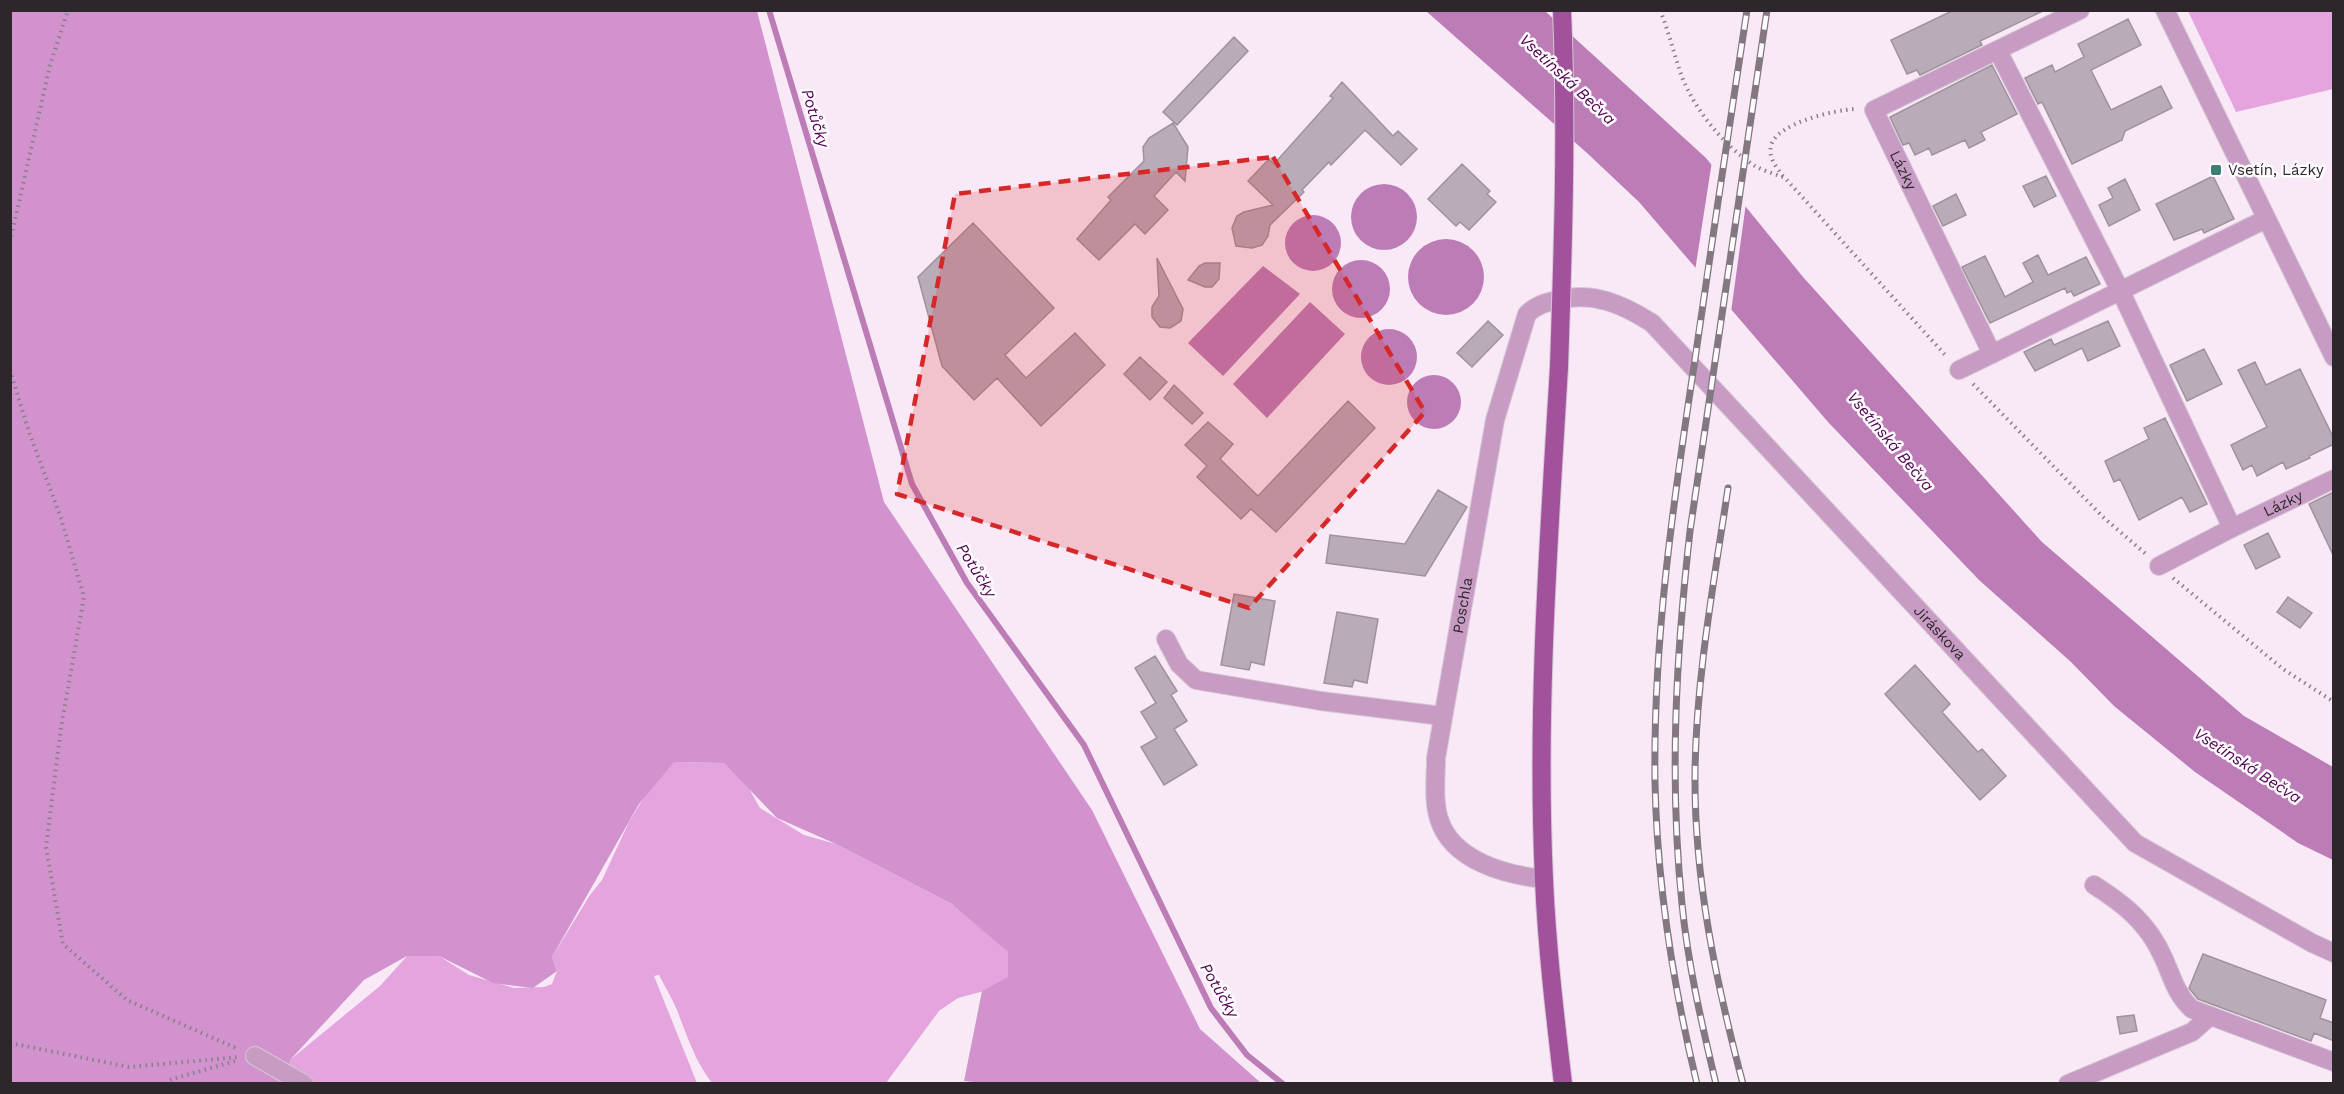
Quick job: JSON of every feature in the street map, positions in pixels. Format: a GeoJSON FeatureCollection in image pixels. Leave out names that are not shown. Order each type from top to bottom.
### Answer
{"type":"FeatureCollection","features":[{"type":"Feature","properties":{"kind":"main road"},"geometry":{"type":"LineString","coordinates":[[1562,10],[1565,102],[1564,225],[1542,734],[1544,879],[1551,981],[1563,1083]]}},
{"type":"Feature","properties":{"kind":"street"},"geometry":{"type":"LineString","coordinates":[[1874,110],[2080,10]]}},
{"type":"Feature","properties":{"kind":"street"},"geometry":{"type":"LineString","coordinates":[[2165,10],[2334,357]]}},
{"type":"Feature","properties":{"kind":"street"},"geometry":{"type":"LineString","coordinates":[[1998,51],[2121,292],[2232,528]]}},
{"type":"Feature","properties":{"kind":"street","name":"Lázky"},"geometry":{"type":"LineString","coordinates":[[1874,110],[1992,354]]}},
{"type":"Feature","properties":{"kind":"street"},"geometry":{"type":"LineString","coordinates":[[1959,370],[2266,219]]}},
{"type":"Feature","properties":{"kind":"street","name":"Poschla"},"geometry":{"type":"LineString","coordinates":[[1544,879],[1516,876],[1485,865],[1464,852],[1448,837],[1439,819],[1435,792],[1436,758],[1498,410],[1527,314],[1536,306],[1567,297]]}},
{"type":"Feature","properties":{"kind":"street","name":"Jiráskova"},"geometry":{"type":"LineString","coordinates":[[1567,297],[1595,297],[1616,303],[1652,323],[2135,843],[2312,943],[2334,953]]}},
{"type":"Feature","properties":{"kind":"street","name":"Lázky"},"geometry":{"type":"LineString","coordinates":[[2159,566],[2334,479]]}},
{"type":"Feature","properties":{"kind":"street"},"geometry":{"type":"LineString","coordinates":[[1166,639],[1179,664],[1196,680],[1443,716]]}},
{"type":"Feature","properties":{"kind":"street"},"geometry":{"type":"LineString","coordinates":[[2094,885],[2122,903],[2141,921],[2163,955],[2182,1000],[2192,1009],[2334,1062]]}},
{"type":"Feature","properties":{"kind":"street"},"geometry":{"type":"LineString","coordinates":[[2068,1083],[2192,1032],[2210,1016]]}},
{"type":"Feature","properties":{"kind":"street"},"geometry":{"type":"LineString","coordinates":[[255,1056],[304,1083]]}},
{"type":"Feature","properties":{"kind":"path"},"geometry":{"type":"LineString","coordinates":[[10,242],[50,65],[68,10]]}},
{"type":"Feature","properties":{"kind":"path"},"geometry":{"type":"LineString","coordinates":[[1785,178],[1774,164],[1771,154],[1771,145],[1776,135],[1819,115],[1843,109],[1874,110]]}},
{"type":"Feature","properties":{"kind":"path"},"geometry":{"type":"LineString","coordinates":[[10,369],[29,432],[61,518],[84,597],[61,729],[46,847],[63,944],[127,1000],[255,1056]]}},
{"type":"Feature","properties":{"kind":"path"},"geometry":{"type":"LineString","coordinates":[[10,1043],[129,1067],[255,1056]]}},
{"type":"Feature","properties":{"kind":"path"},"geometry":{"type":"LineString","coordinates":[[166,1083],[169,1080],[255,1056]]}},
{"type":"Feature","properties":{"kind":"highlighted area"},"geometry":{"type":"Polygon","coordinates":[[[1273,157],[1425,412],[1249,608],[897,494],[955,194],[1273,157]]]}},
{"type":"Feature","properties":{"kind":"shaded area"},"geometry":{"type":"Polygon","coordinates":[[[10,11],[757,11],[884,502],[1092,810],[1200,1029],[1261,1083],[993,1084],[964,1081],[982,991],[1008,977],[1008,952],[952,904],[836,844],[777,818],[724,763],[674,762],[639,804],[552,957],[557,971],[533,988],[493,983],[439,956],[407,956],[364,980],[291,1059],[279,1083],[11,1083],[10,11]]]}},
{"type":"Feature","properties":{"kind":"shaded area"},"geometry":{"type":"Polygon","coordinates":[[[2188,11],[2333,11],[2333,89],[2236,112],[2188,11]]]}},
{"type":"Feature","properties":{"kind":"shaded area"},"geometry":{"type":"Polygon","coordinates":[[[674,762],[724,763],[747,785],[760,808],[804,835],[836,844],[952,904],[1001,943],[1008,952],[1013,968],[1003,986],[958,998],[939,1011],[886,1083],[712,1083],[696,1057],[675,1006],[659,975],[654,976],[697,1083],[279,1084],[282,1072],[291,1059],[380,986],[407,956],[439,956],[469,975],[514,988],[544,987],[552,984],[557,971],[552,957],[590,895],[602,880],[629,822],[658,774],[674,762]]]}},
{"type":"Feature","properties":{"kind":"water","name":"Vsetínská Bečva"},"geometry":{"type":"Polygon","coordinates":[[[1426,11],[1545,11],[1706,158],[1803,277],[2042,542],[2244,716],[2333,767],[2333,860],[2298,843],[2195,772],[2114,706],[2071,662],[1979,580],[1828,422],[1639,202],[1426,11]]]}},
{"type":"Feature","properties":{"kind":"water"},"geometry":{"type":"Polygon","coordinates":[[[1378,184],[1390,184],[1402,189],[1412,199],[1417,217],[1415,230],[1402,245],[1390,250],[1378,250],[1366,245],[1356,235],[1351,223],[1351,211],[1356,199],[1366,189],[1378,184]]]}},
{"type":"Feature","properties":{"kind":"water"},"geometry":{"type":"Polygon","coordinates":[[[1313,215],[1324,217],[1333,223],[1339,232],[1341,243],[1339,254],[1333,263],[1324,269],[1313,271],[1302,269],[1293,263],[1287,254],[1285,243],[1287,232],[1293,223],[1302,217],[1313,215]]]}},
{"type":"Feature","properties":{"kind":"water"},"geometry":{"type":"Polygon","coordinates":[[[1446,239],[1460,242],[1473,250],[1481,263],[1484,277],[1481,291],[1473,304],[1460,312],[1446,315],[1432,312],[1419,304],[1411,291],[1408,277],[1411,263],[1419,250],[1432,242],[1446,239]]]}},
{"type":"Feature","properties":{"kind":"water"},"geometry":{"type":"Polygon","coordinates":[[[1355,260],[1367,260],[1382,268],[1390,283],[1390,295],[1382,310],[1367,318],[1355,318],[1340,310],[1332,295],[1332,283],[1340,268],[1355,260]]]}},
{"type":"Feature","properties":{"kind":"water"},"geometry":{"type":"Polygon","coordinates":[[[1263,266],[1300,294],[1223,376],[1188,343],[1263,266]]]}},
{"type":"Feature","properties":{"kind":"water"},"geometry":{"type":"Polygon","coordinates":[[[1310,302],[1345,334],[1267,418],[1233,384],[1310,302]]]}},
{"type":"Feature","properties":{"kind":"water"},"geometry":{"type":"Polygon","coordinates":[[[1389,329],[1400,331],[1409,337],[1415,346],[1417,357],[1415,368],[1409,377],[1400,383],[1389,385],[1378,383],[1369,377],[1363,368],[1361,357],[1363,346],[1369,337],[1378,331],[1389,329]]]}},
{"type":"Feature","properties":{"kind":"water"},"geometry":{"type":"Polygon","coordinates":[[[1429,375],[1439,375],[1449,379],[1457,387],[1461,402],[1457,417],[1449,425],[1439,429],[1429,429],[1419,425],[1411,417],[1407,407],[1407,397],[1411,387],[1419,379],[1429,375]]]}},
{"type":"Feature","properties":{"kind":"pier"},"geometry":{"type":"Polygon","coordinates":[[[1712,161],[1746,203],[1731,312],[1695,271],[1712,161]]]}},
{"type":"Feature","properties":{"kind":"building"},"geometry":{"type":"Polygon","coordinates":[[[1954,10],[2045,10],[1980,41],[1982,45],[1920,75],[1917,70],[1907,74],[1891,40],[1954,10]]]}},
{"type":"Feature","properties":{"kind":"building"},"geometry":{"type":"Polygon","coordinates":[[[2128,19],[2141,45],[2091,70],[2111,110],[2161,86],[2172,108],[2125,131],[2122,140],[2072,164],[2042,102],[2038,104],[2025,78],[2052,65],[2055,72],[2084,57],[2078,44],[2128,19]]]}},
{"type":"Feature","properties":{"kind":"building"},"geometry":{"type":"Polygon","coordinates":[[[1234,37],[1248,51],[1177,125],[1163,112],[1234,37]]]}},
{"type":"Feature","properties":{"kind":"building"},"geometry":{"type":"Polygon","coordinates":[[[1992,65],[2017,114],[1981,132],[1985,140],[1969,148],[1965,140],[1932,155],[1929,148],[1915,155],[1909,143],[1903,145],[1890,117],[1992,65]]]}},
{"type":"Feature","properties":{"kind":"building"},"geometry":{"type":"Polygon","coordinates":[[[1342,82],[1393,136],[1398,131],[1417,149],[1401,165],[1365,130],[1331,165],[1329,162],[1302,190],[1304,192],[1270,225],[1268,236],[1262,245],[1252,248],[1236,246],[1232,228],[1237,216],[1273,205],[1248,181],[1269,159],[1274,164],[1333,98],[1330,96],[1342,82]]]}},
{"type":"Feature","properties":{"kind":"building"},"geometry":{"type":"Polygon","coordinates":[[[1173,123],[1188,147],[1185,181],[1176,172],[1154,196],[1168,210],[1145,234],[1135,224],[1099,260],[1077,239],[1111,200],[1108,197],[1144,161],[1143,147],[1149,138],[1173,123]]]}},
{"type":"Feature","properties":{"kind":"building"},"geometry":{"type":"Polygon","coordinates":[[[1462,164],[1490,191],[1487,194],[1496,202],[1469,230],[1460,222],[1456,226],[1428,199],[1462,164]]]}},
{"type":"Feature","properties":{"kind":"building"},"geometry":{"type":"Polygon","coordinates":[[[2046,176],[2056,196],[2034,207],[2023,186],[2046,176]]]}},
{"type":"Feature","properties":{"kind":"building"},"geometry":{"type":"Polygon","coordinates":[[[2213,176],[2234,219],[2204,233],[2202,229],[2174,240],[2156,204],[2213,176]]]}},
{"type":"Feature","properties":{"kind":"building"},"geometry":{"type":"Polygon","coordinates":[[[2125,179],[2140,210],[2109,226],[2099,205],[2113,198],[2108,188],[2125,179]]]}},
{"type":"Feature","properties":{"kind":"building"},"geometry":{"type":"Polygon","coordinates":[[[1956,194],[1966,215],[1943,226],[1933,206],[1956,194]]]}},
{"type":"Feature","properties":{"kind":"building"},"geometry":{"type":"Polygon","coordinates":[[[973,223],[1054,308],[1005,355],[1026,378],[1075,333],[1105,365],[1041,426],[997,378],[974,400],[942,366],[918,277],[973,223]]]}},
{"type":"Feature","properties":{"kind":"building"},"geometry":{"type":"Polygon","coordinates":[[[2038,255],[2048,275],[2086,257],[2100,284],[2074,296],[2071,291],[2067,293],[2065,288],[1990,323],[1962,267],[1985,256],[2005,297],[2033,282],[2023,263],[2038,255]]]}},
{"type":"Feature","properties":{"kind":"building"},"geometry":{"type":"Polygon","coordinates":[[[1157,258],[1183,309],[1181,321],[1170,328],[1160,327],[1152,317],[1152,307],[1159,296],[1157,258]]]}},
{"type":"Feature","properties":{"kind":"building"},"geometry":{"type":"Polygon","coordinates":[[[1205,263],[1220,263],[1219,279],[1212,287],[1205,287],[1188,280],[1199,266],[1205,263]]]}},
{"type":"Feature","properties":{"kind":"building"},"geometry":{"type":"Polygon","coordinates":[[[1488,321],[1503,335],[1472,367],[1457,353],[1488,321]]]}},
{"type":"Feature","properties":{"kind":"building"},"geometry":{"type":"Polygon","coordinates":[[[2108,321],[2120,346],[2088,361],[2082,348],[2035,371],[2024,352],[2051,339],[2054,345],[2108,321]]]}},
{"type":"Feature","properties":{"kind":"building"},"geometry":{"type":"Polygon","coordinates":[[[2204,349],[2222,384],[2187,401],[2170,365],[2204,349]]]}},
{"type":"Feature","properties":{"kind":"building"},"geometry":{"type":"Polygon","coordinates":[[[1140,357],[1167,382],[1150,400],[1124,374],[1140,357]]]}},
{"type":"Feature","properties":{"kind":"building"},"geometry":{"type":"Polygon","coordinates":[[[2255,362],[2266,385],[2300,369],[2334,439],[2334,444],[2309,456],[2310,458],[2286,469],[2283,462],[2257,476],[2252,465],[2243,470],[2231,445],[2267,427],[2238,370],[2255,362]]]}},
{"type":"Feature","properties":{"kind":"building"},"geometry":{"type":"Polygon","coordinates":[[[1174,385],[1203,413],[1192,424],[1164,398],[1174,385]]]}},
{"type":"Feature","properties":{"kind":"building"},"geometry":{"type":"Polygon","coordinates":[[[1348,401],[1375,428],[1276,532],[1251,509],[1241,519],[1197,477],[1207,466],[1185,445],[1208,422],[1233,444],[1220,459],[1258,496],[1348,401]]]}},
{"type":"Feature","properties":{"kind":"building"},"geometry":{"type":"Polygon","coordinates":[[[2165,418],[2207,504],[2190,512],[2182,497],[2139,520],[2120,479],[2114,482],[2105,461],[2149,439],[2144,428],[2165,418]]]}},
{"type":"Feature","properties":{"kind":"building"},"geometry":{"type":"Polygon","coordinates":[[[1438,490],[1467,507],[1425,576],[1326,563],[1330,535],[1405,544],[1438,490]]]}},
{"type":"Feature","properties":{"kind":"building"},"geometry":{"type":"Polygon","coordinates":[[[2334,492],[2334,557],[2309,504],[2334,492]]]}},
{"type":"Feature","properties":{"kind":"building"},"geometry":{"type":"Polygon","coordinates":[[[2268,533],[2280,557],[2256,569],[2244,545],[2268,533]]]}},
{"type":"Feature","properties":{"kind":"building"},"geometry":{"type":"Polygon","coordinates":[[[1234,594],[1275,601],[1264,665],[1251,662],[1249,670],[1221,665],[1234,594]]]}},
{"type":"Feature","properties":{"kind":"building"},"geometry":{"type":"Polygon","coordinates":[[[2288,597],[2312,613],[2300,628],[2277,612],[2288,597]]]}},
{"type":"Feature","properties":{"kind":"building"},"geometry":{"type":"Polygon","coordinates":[[[1337,612],[1378,619],[1367,683],[1354,680],[1352,687],[1324,683],[1337,612]]]}},
{"type":"Feature","properties":{"kind":"building"},"geometry":{"type":"Polygon","coordinates":[[[1155,656],[1177,691],[1171,695],[1187,721],[1174,729],[1197,765],[1164,785],[1141,747],[1157,738],[1141,712],[1156,703],[1135,668],[1155,656]]]}},
{"type":"Feature","properties":{"kind":"building"},"geometry":{"type":"Polygon","coordinates":[[[1915,665],[1950,704],[1942,712],[1978,752],[1982,749],[2006,776],[1980,800],[1885,694],[1915,665]]]}},
{"type":"Feature","properties":{"kind":"building"},"geometry":{"type":"Polygon","coordinates":[[[2203,954],[2326,1000],[2320,1018],[2334,1023],[2334,1041],[2314,1033],[2311,1041],[2198,999],[2189,988],[2203,954]]]}},
{"type":"Feature","properties":{"kind":"building"},"geometry":{"type":"Polygon","coordinates":[[[2134,1015],[2137,1031],[2120,1034],[2117,1017],[2134,1015]]]}},
{"type":"Feature","properties":{"kind":"waterway","name":"Potůčky"},"geometry":{"type":"LineString","coordinates":[[769,10],[912,484],[967,583],[1084,745],[1211,1008],[1247,1055],[1283,1084]]}},
{"type":"Feature","properties":{"kind":"railway"},"geometry":{"type":"LineString","coordinates":[[1697,1084],[1674,972],[1659,859],[1655,782],[1657,677],[1666,573],[1679,470],[1747,10]]}},
{"type":"Feature","properties":{"kind":"railway"},"geometry":{"type":"LineString","coordinates":[[1716,1084],[1692,972],[1682,904],[1675,764],[1678,671],[1690,531],[1767,10]]}},
{"type":"Feature","properties":{"kind":"railway"},"geometry":{"type":"LineString","coordinates":[[1728,488],[1699,702],[1695,773],[1696,813],[1698,852],[1708,930],[1743,1084]]}},
{"type":"Feature","properties":{"kind":"place","name":"Vsetín, Lázky"},"geometry":{"type":"Point","coordinates":[2216,170]}}]}
